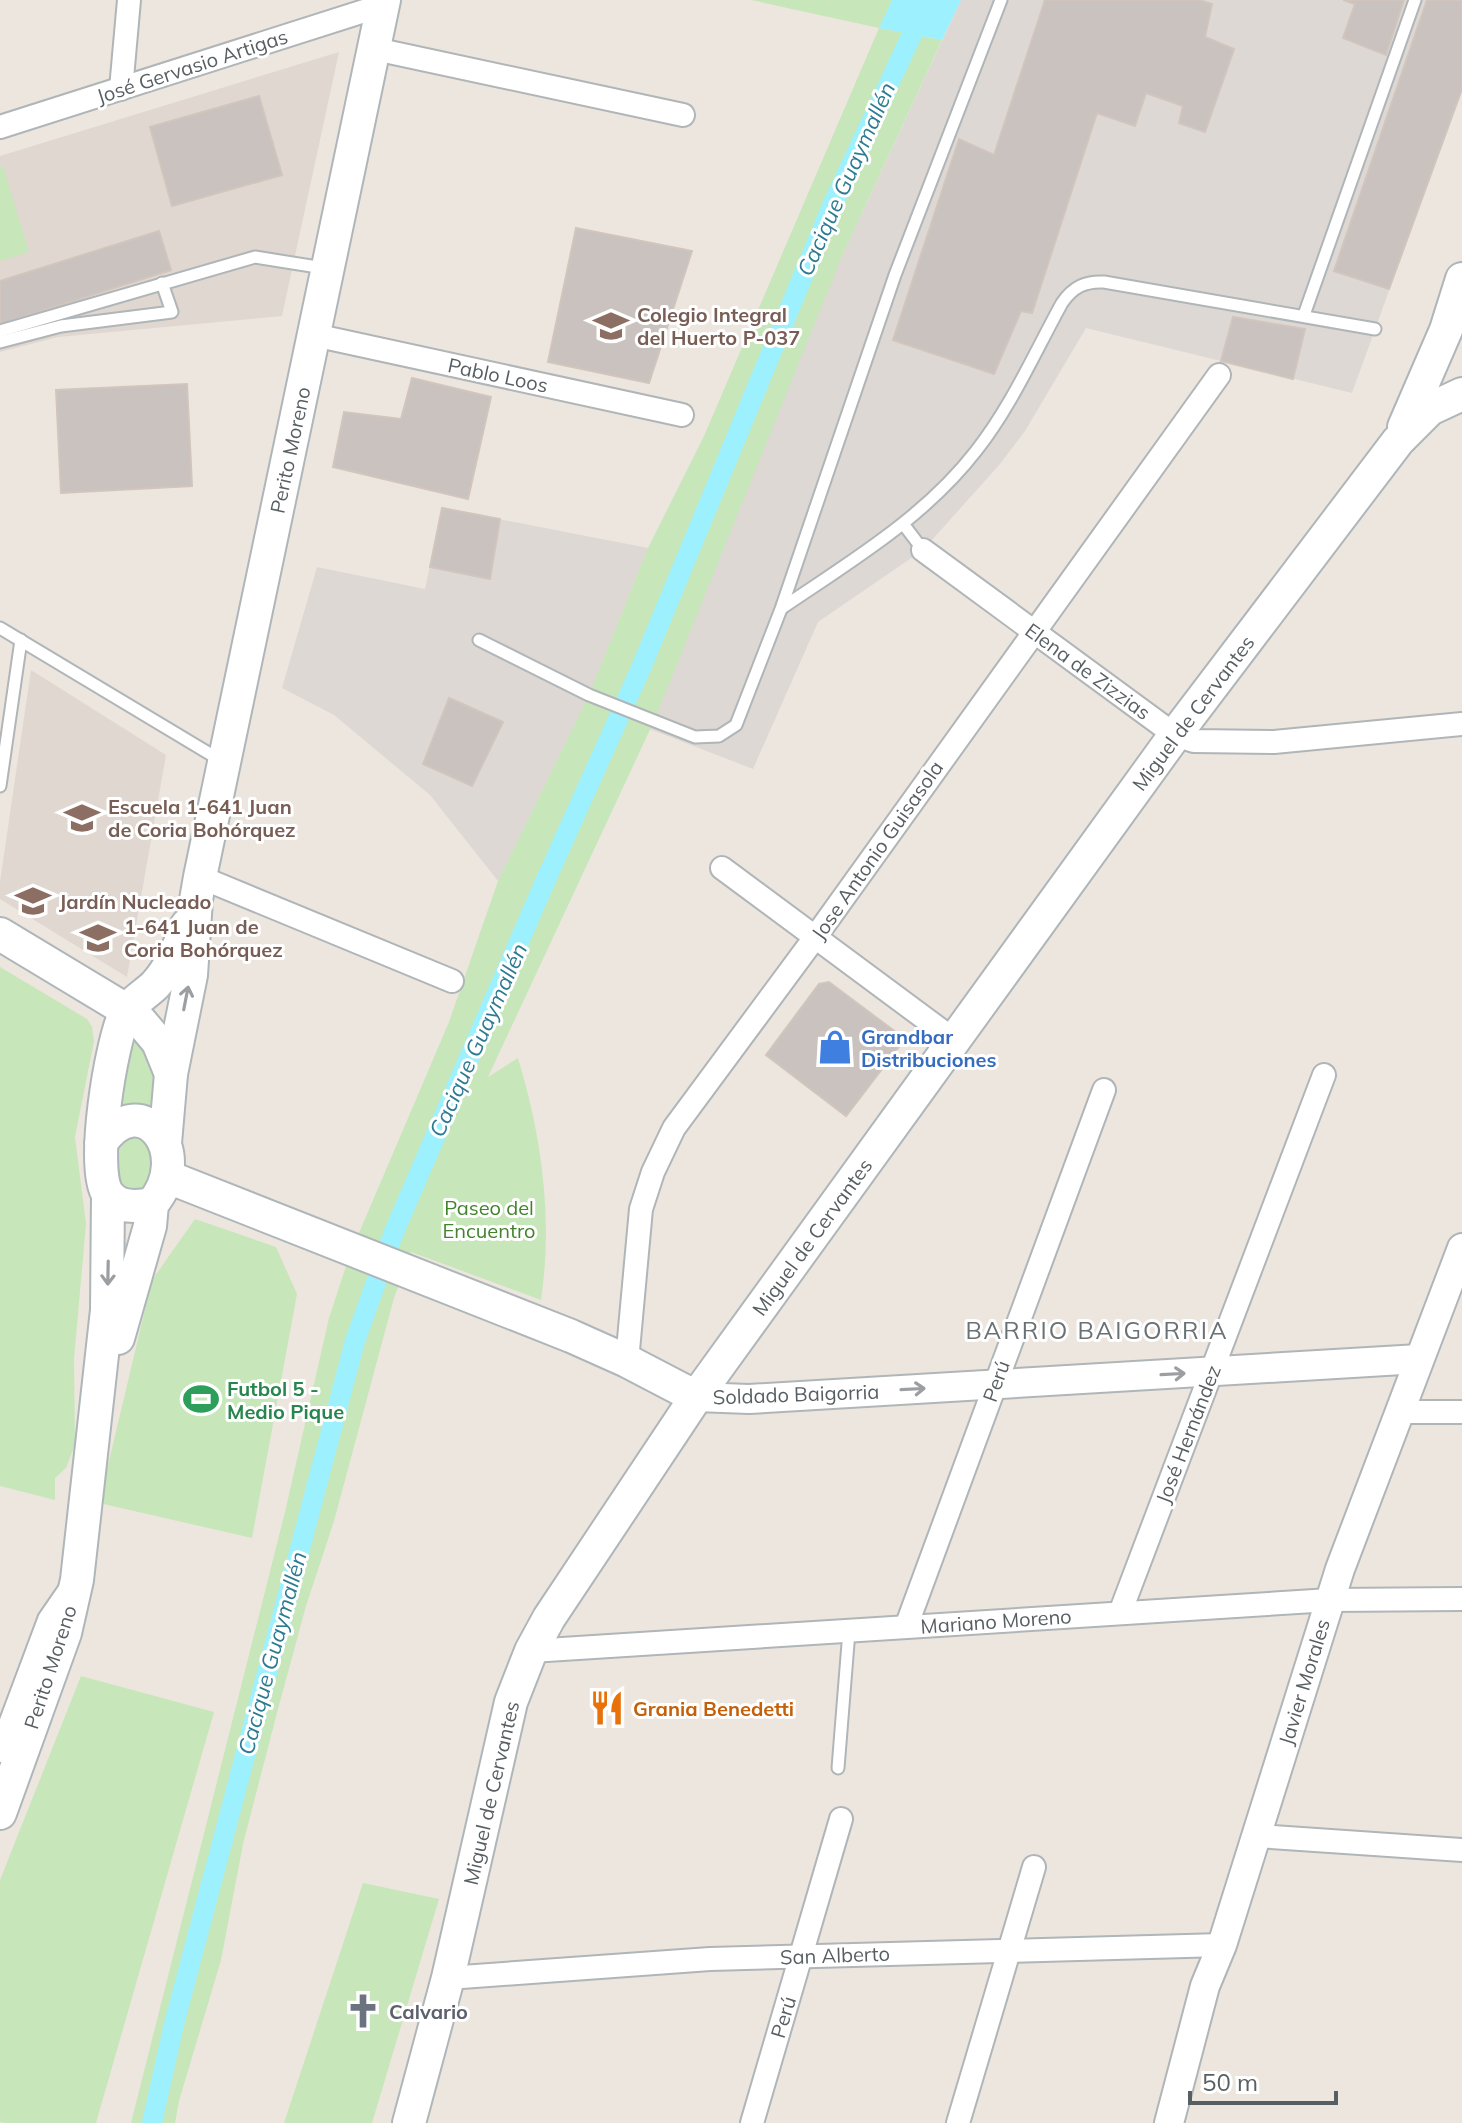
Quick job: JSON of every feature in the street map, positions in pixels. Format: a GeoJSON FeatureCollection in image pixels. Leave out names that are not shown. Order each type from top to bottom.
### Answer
{"type":"FeatureCollection","features":[{"type":"Feature","properties":{"kind":"main road","name":"Perito Moreno"},"geometry":{"type":"LineString","coordinates":[[165,1143],[171,1074],[191,975],[198,888],[384,2]]}},
{"type":"Feature","properties":{"kind":"main road","name":"Miguel de Cervantes"},"geometry":{"type":"LineString","coordinates":[[1398,441],[1430,409],[1450,363],[1462,279]]}},
{"type":"Feature","properties":{"kind":"main road","name":"Miguel de Cervantes"},"geometry":{"type":"LineString","coordinates":[[409,2123],[448,1978],[511,1702],[531,1651],[549,1618],[696,1397],[1175,735],[1398,441],[1450,363]]}},
{"type":"Feature","properties":{"kind":"main road","name":"Perito Moreno"},"geometry":{"type":"LineString","coordinates":[[171,1074],[158,1042],[143,1022],[126,1011],[155,984],[170,964],[198,888]]}},
{"type":"Feature","properties":{"kind":"main road"},"geometry":{"type":"LineString","coordinates":[[0,934],[126,1011],[118,1033],[101,1143],[100,1179],[108,1195],[127,1207],[160,1190],[168,1154],[165,1143],[152,1127],[132,1121],[120,1122],[101,1143]]}},
{"type":"Feature","properties":{"kind":"main road","name":"Perito Moreno"},"geometry":{"type":"LineString","coordinates":[[95,1422],[160,1190]]}},
{"type":"Feature","properties":{"kind":"main road","name":"Soldado Baigorria"},"geometry":{"type":"LineString","coordinates":[[160,1190],[352,1250],[627,1361],[696,1397]]}},
{"type":"Feature","properties":{"kind":"main road","name":"Perito Moreno"},"geometry":{"type":"LineString","coordinates":[[0,1813],[65,1633],[77,1580],[107,1310],[108,1195]]}},
{"type":"Feature","properties":{"kind":"street"},"geometry":{"type":"LineString","coordinates":[[121,89],[129,0]]}},
{"type":"Feature","properties":{"kind":"street","name":"José Gervasio Artigas"},"geometry":{"type":"LineString","coordinates":[[0,127],[384,2]]}},
{"type":"Feature","properties":{"kind":"street"},"geometry":{"type":"LineString","coordinates":[[375,49],[683,115]]}},
{"type":"Feature","properties":{"kind":"street","name":"Pablo Loos"},"geometry":{"type":"LineString","coordinates":[[314,335],[682,415]]}},
{"type":"Feature","properties":{"kind":"street","name":"Jose Antonio Guisasola"},"geometry":{"type":"LineString","coordinates":[[627,1361],[638,1226],[646,1192],[674,1128],[816,936],[1219,375]]}},
{"type":"Feature","properties":{"kind":"street","name":"Elena de Zizzias"},"geometry":{"type":"LineString","coordinates":[[923,550],[1175,735],[1194,741],[1274,742],[1462,724]]}},
{"type":"Feature","properties":{"kind":"street"},"geometry":{"type":"LineString","coordinates":[[722,868],[954,1040]]}},
{"type":"Feature","properties":{"kind":"street"},"geometry":{"type":"LineString","coordinates":[[198,888],[452,981]]}},
{"type":"Feature","properties":{"kind":"street","name":"José Hernández"},"geometry":{"type":"LineString","coordinates":[[1120,1613],[1324,1075]]}},
{"type":"Feature","properties":{"kind":"street","name":"Perú"},"geometry":{"type":"LineString","coordinates":[[906,1627],[1104,1090]]}},
{"type":"Feature","properties":{"kind":"street","name":"Javier Morales"},"geometry":{"type":"LineString","coordinates":[[1169,2123],[1205,1986],[1222,1945],[1330,1600],[1462,1249]]}},
{"type":"Feature","properties":{"kind":"street","name":"Soldado Baigorria"},"geometry":{"type":"LineString","coordinates":[[696,1397],[749,1399],[1419,1359]]}},
{"type":"Feature","properties":{"kind":"street"},"geometry":{"type":"LineString","coordinates":[[1399,1412],[1462,1412]]}},
{"type":"Feature","properties":{"kind":"street"},"geometry":{"type":"LineString","coordinates":[[0,1751],[7,1710],[49,1620],[77,1580]]}},
{"type":"Feature","properties":{"kind":"street","name":"Mariano Moreno"},"geometry":{"type":"LineString","coordinates":[[531,1651],[1330,1600],[1462,1599]]}},
{"type":"Feature","properties":{"kind":"street","name":"Perú"},"geometry":{"type":"LineString","coordinates":[[752,2123],[841,1819]]}},
{"type":"Feature","properties":{"kind":"street"},"geometry":{"type":"LineString","coordinates":[[1257,1836],[1462,1850]]}},
{"type":"Feature","properties":{"kind":"street"},"geometry":{"type":"LineString","coordinates":[[958,2123],[1034,1867]]}},
{"type":"Feature","properties":{"kind":"street","name":"San Alberto"},"geometry":{"type":"LineString","coordinates":[[448,1978],[710,1959],[1222,1945]]}},
{"type":"Feature","properties":{"kind":"lane"},"geometry":{"type":"LineString","coordinates":[[479,640],[589,695],[695,737],[709,738],[731,730],[739,720],[781,609],[895,275],[1001,0]]}},
{"type":"Feature","properties":{"kind":"lane"},"geometry":{"type":"LineString","coordinates":[[1304,315],[1415,0]]}},
{"type":"Feature","properties":{"kind":"lane"},"geometry":{"type":"LineString","coordinates":[[0,331],[255,257],[328,269]]}},
{"type":"Feature","properties":{"kind":"lane"},"geometry":{"type":"LineString","coordinates":[[781,609],[904,525],[976,451],[999,419],[1062,303],[1080,285],[1092,281],[1104,282],[1375,329]]}},
{"type":"Feature","properties":{"kind":"lane"},"geometry":{"type":"LineString","coordinates":[[0,342],[61,326],[172,312],[162,283]]}},
{"type":"Feature","properties":{"kind":"lane"},"geometry":{"type":"LineString","coordinates":[[904,525],[923,550]]}},
{"type":"Feature","properties":{"kind":"lane"},"geometry":{"type":"LineString","coordinates":[[0,628],[224,762]]}},
{"type":"Feature","properties":{"kind":"lane"},"geometry":{"type":"LineString","coordinates":[[0,786],[21,640]]}},
{"type":"Feature","properties":{"kind":"lane"},"geometry":{"type":"LineString","coordinates":[[838,1768],[849,1631]]}},
{"type":"Feature","properties":{"kind":"shaded area"},"geometry":{"type":"Polygon","coordinates":[[[961,0],[1462,0],[1462,89],[1352,393],[1086,328],[1025,431],[1000,464],[923,550],[818,622],[753,769],[585,704],[498,881],[430,795],[334,715],[282,688],[317,567],[425,589],[442,508],[648,548],[594,683],[842,256],[961,0]]]}},
{"type":"Feature","properties":{"kind":"shaded area"},"geometry":{"type":"Polygon","coordinates":[[[339,52],[282,316],[58,337],[0,352],[0,156],[339,52]]]}},
{"type":"Feature","properties":{"kind":"shaded area","name":"Escuela 1-641 Juan de Coria Bohórquez"},"geometry":{"type":"Polygon","coordinates":[[[31,670],[166,755],[127,977],[0,899],[31,670]]]}},
{"type":"Feature","properties":{"kind":"green space","name":"Paseo del Encuentro"},"geometry":{"type":"Polygon","coordinates":[[[751,0],[892,0],[880,28],[942,40],[842,256],[654,721],[488,1077],[518,1058],[533,1118],[543,1178],[546,1239],[541,1300],[411,1252],[394,1298],[334,1521],[306,1606],[278,1709],[243,1844],[221,1960],[175,2123],[131,2123],[285,1512],[329,1318],[350,1254],[449,1022],[498,881],[589,695],[648,548],[704,436],[879,28],[751,0]]]}},
{"type":"Feature","properties":{"kind":"green space"},"geometry":{"type":"Polygon","coordinates":[[[3,166],[29,252],[0,261],[0,167],[3,166]]]}},
{"type":"Feature","properties":{"kind":"green space"},"geometry":{"type":"Polygon","coordinates":[[[0,967],[87,1019],[94,1041],[75,1137],[86,1224],[74,1359],[75,1445],[66,1468],[55,1478],[55,1500],[0,1486],[0,967]]]}},
{"type":"Feature","properties":{"kind":"green space"},"geometry":{"type":"Polygon","coordinates":[[[136,1026],[151,1051],[160,1119],[114,1113],[136,1026]]]}},
{"type":"Feature","properties":{"kind":"green space"},"geometry":{"type":"Polygon","coordinates":[[[136,1134],[155,1149],[150,1189],[129,1192],[116,1184],[112,1147],[136,1134]]]}},
{"type":"Feature","properties":{"kind":"green space","name":"Futbol 5 - Medio Pique"},"geometry":{"type":"Polygon","coordinates":[[[195,1219],[276,1247],[297,1294],[252,1538],[99,1503],[152,1280],[195,1219]]]}},
{"type":"Feature","properties":{"kind":"green space"},"geometry":{"type":"Polygon","coordinates":[[[81,1676],[214,1712],[96,2123],[4,2123],[0,2122],[0,1880],[81,1676]]]}},
{"type":"Feature","properties":{"kind":"green space","name":"Calvario"},"geometry":{"type":"Polygon","coordinates":[[[363,1883],[439,1899],[372,2123],[284,2123],[363,1883]]]}},
{"type":"Feature","properties":{"kind":"water"},"geometry":{"type":"Polygon","coordinates":[[[892,0],[961,0],[942,40],[879,28],[892,0]]]}},
{"type":"Feature","properties":{"kind":"building"},"geometry":{"type":"Polygon","coordinates":[[[1045,0],[1199,0],[1212,4],[1205,37],[1234,49],[1205,132],[1179,123],[1183,106],[1146,93],[1135,126],[1097,113],[1032,313],[1021,311],[994,374],[893,340],[959,139],[994,155],[1045,0]]]}},
{"type":"Feature","properties":{"kind":"building"},"geometry":{"type":"Polygon","coordinates":[[[1343,0],[1404,0],[1386,55],[1343,38],[1355,4],[1343,0]]]}},
{"type":"Feature","properties":{"kind":"building"},"geometry":{"type":"Polygon","coordinates":[[[1427,0],[1462,0],[1462,89],[1389,289],[1334,271],[1427,0]]]}},
{"type":"Feature","properties":{"kind":"building"},"geometry":{"type":"Polygon","coordinates":[[[259,96],[282,175],[172,206],[150,127],[259,96]]]}},
{"type":"Feature","properties":{"kind":"building","name":"Colegio Integral del Huerto P-037"},"geometry":{"type":"Polygon","coordinates":[[[576,228],[692,251],[649,383],[548,362],[576,228]]]}},
{"type":"Feature","properties":{"kind":"building"},"geometry":{"type":"Polygon","coordinates":[[[159,231],[171,270],[0,324],[0,281],[159,231]]]}},
{"type":"Feature","properties":{"kind":"building"},"geometry":{"type":"Polygon","coordinates":[[[1233,317],[1305,329],[1293,379],[1221,361],[1233,317]]]}},
{"type":"Feature","properties":{"kind":"building"},"geometry":{"type":"Polygon","coordinates":[[[412,378],[491,397],[468,499],[333,467],[344,412],[401,419],[412,378]]]}},
{"type":"Feature","properties":{"kind":"building"},"geometry":{"type":"Polygon","coordinates":[[[187,384],[192,486],[61,493],[56,390],[187,384]]]}},
{"type":"Feature","properties":{"kind":"building"},"geometry":{"type":"Polygon","coordinates":[[[442,508],[500,519],[490,579],[430,567],[442,508]]]}},
{"type":"Feature","properties":{"kind":"building"},"geometry":{"type":"Polygon","coordinates":[[[449,698],[503,722],[472,786],[423,764],[449,698]]]}},
{"type":"Feature","properties":{"kind":"building","name":"Grandbar Distribuciones"},"geometry":{"type":"Polygon","coordinates":[[[829,982],[905,1039],[846,1116],[766,1055],[819,984],[829,982]]]}},
{"type":"Feature","properties":{"kind":"waterway","name":"Cacique Guaymallén"},"geometry":{"type":"LineString","coordinates":[[152,2123],[174,2024],[355,1341],[394,1232],[641,668],[831,208],[928,0]]}},
{"type":"Feature","properties":{"kind":"place","name":"Colegio Integral del Huerto P-037"},"geometry":{"type":"Point","coordinates":[611,326]}},
{"type":"Feature","properties":{"kind":"place","name":"Escuela 1-641 Juan de Coria Bohórquez"},"geometry":{"type":"Point","coordinates":[82,818]}},
{"type":"Feature","properties":{"kind":"place","name":"Jardín Nucleado"},"geometry":{"type":"Point","coordinates":[33,901]}},
{"type":"Feature","properties":{"kind":"place","name":"1-641 Juan de Coria Bohórquez"},"geometry":{"type":"Point","coordinates":[98,938]}},
{"type":"Feature","properties":{"kind":"place","name":"Grandbar Distribuciones"},"geometry":{"type":"Point","coordinates":[835,1047]}},
{"type":"Feature","properties":{"kind":"place","name":"Futbol 5 - Medio Pique"},"geometry":{"type":"Point","coordinates":[201,1399]}},
{"type":"Feature","properties":{"kind":"place","name":"Grania Benedetti"},"geometry":{"type":"Point","coordinates":[607,1708]}},
{"type":"Feature","properties":{"kind":"place","name":"Calvario"},"geometry":{"type":"Point","coordinates":[363,2011]}},
{"type":"Feature","properties":{"kind":"district","name":"BARRIO BAIGORRIA"},"geometry":{"type":"Point","coordinates":[1097,1330]}}]}
